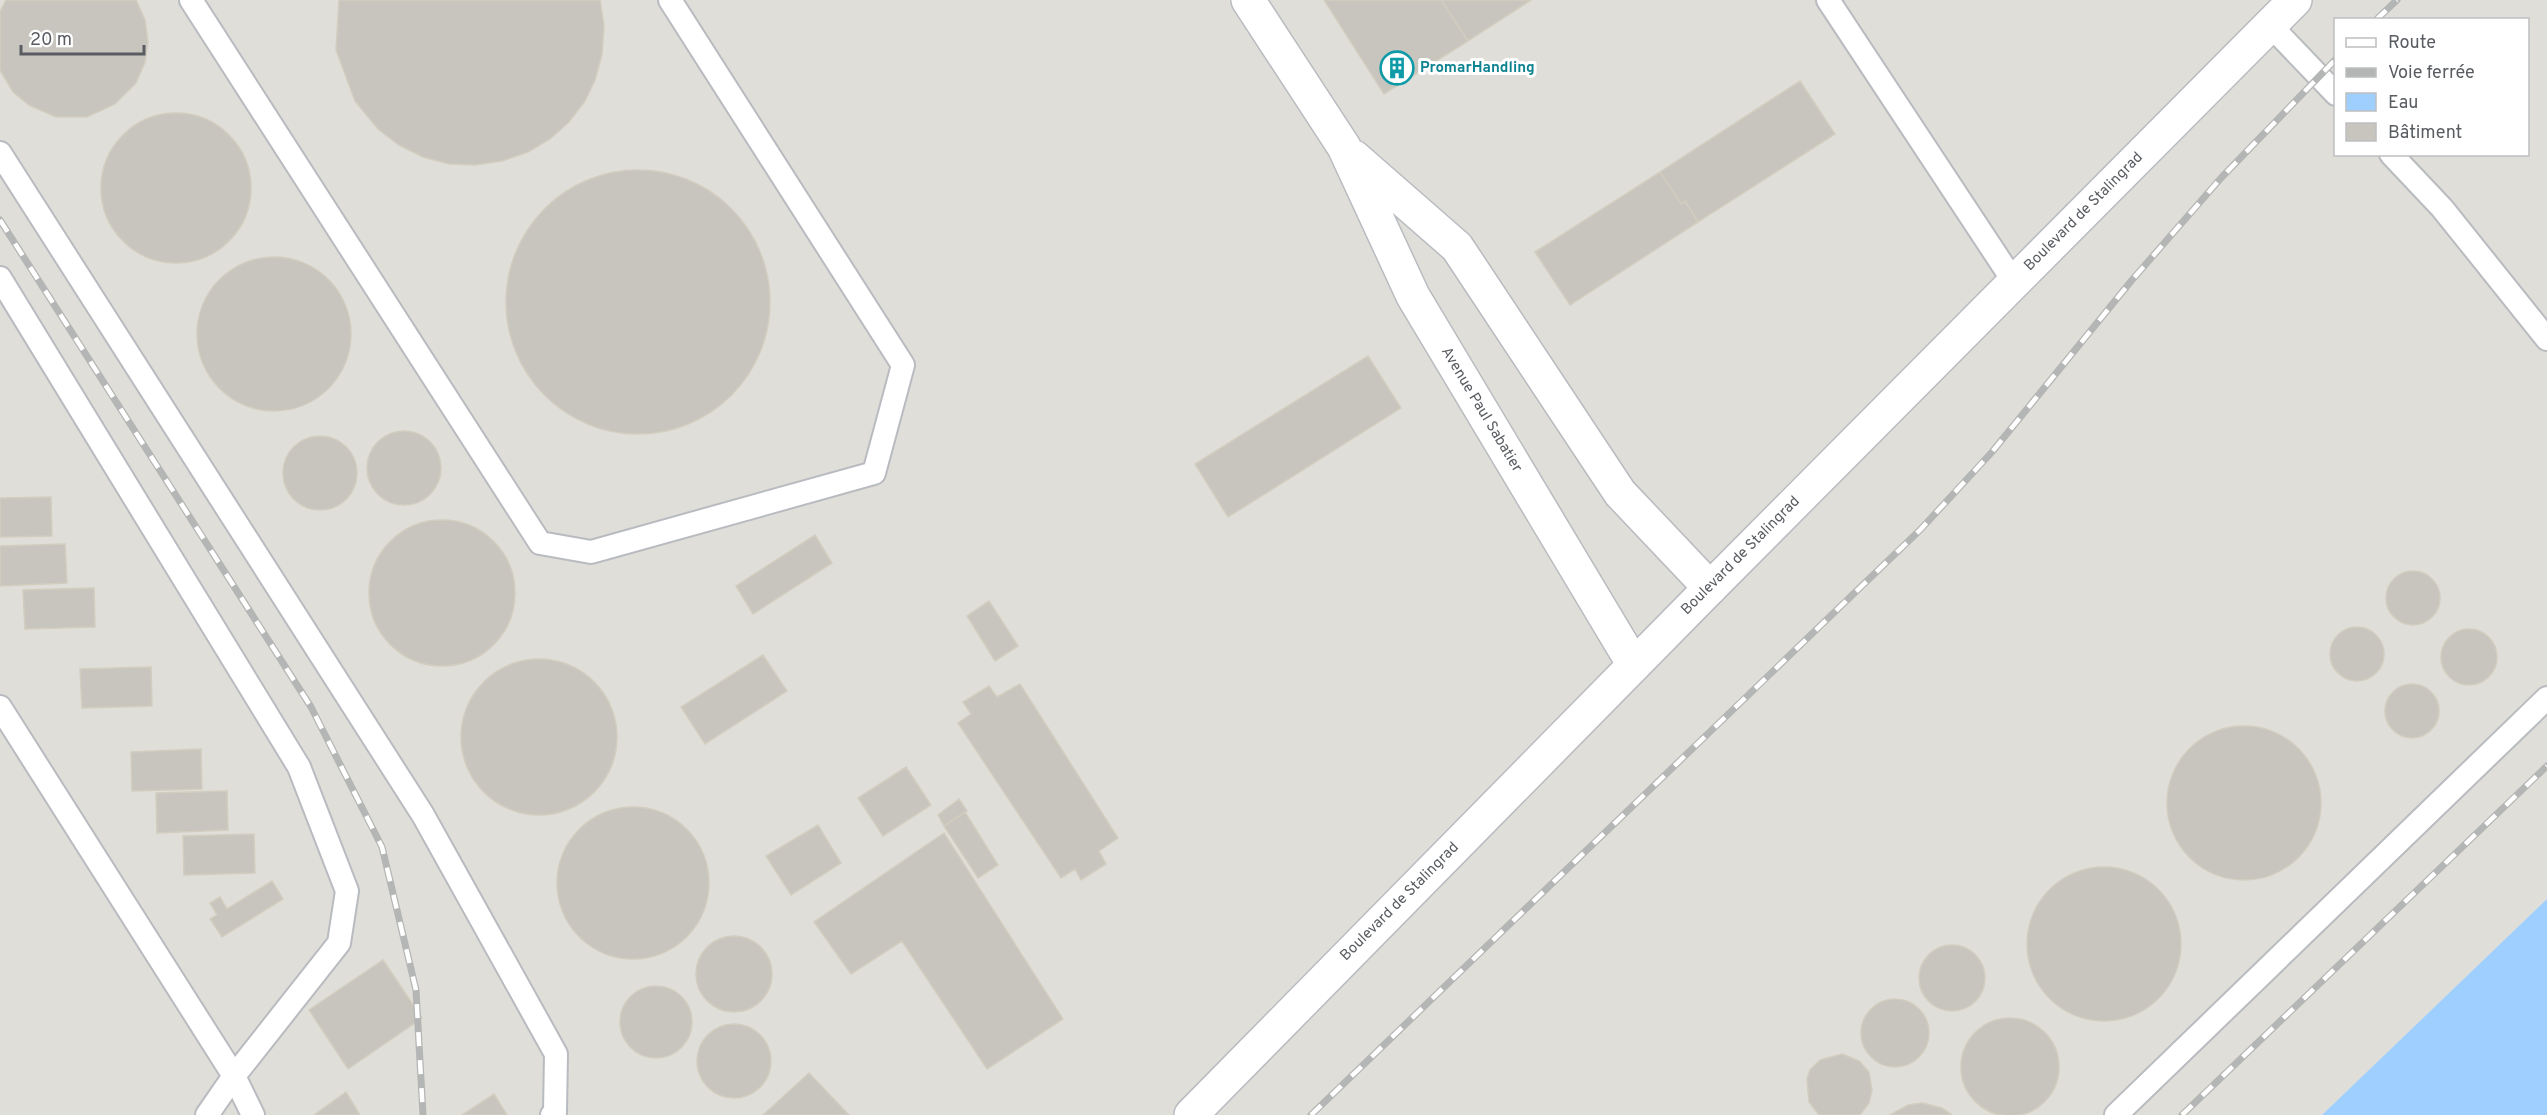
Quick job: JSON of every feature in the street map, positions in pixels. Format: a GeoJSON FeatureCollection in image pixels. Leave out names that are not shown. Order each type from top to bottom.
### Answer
{"type":"FeatureCollection","features":[{"type":"Feature","properties":{"kind":"street","name":"Avenue Paul Sabatier"},"geometry":{"type":"LineString","coordinates":[[1248,0],[1344,147],[1413,296],[1634,665]]}},
{"type":"Feature","properties":{"kind":"street","name":"Boulevard de Stalingrad"},"geometry":{"type":"LineString","coordinates":[[1191,1115],[1710,588],[2295,0]]}},
{"type":"Feature","properties":{"kind":"street","name":"Avenue Paul Sabatier"},"geometry":{"type":"LineString","coordinates":[[1344,147],[1457,247],[1620,493],[1710,588]]}},
{"type":"Feature","properties":{"kind":"lane"},"geometry":{"type":"LineString","coordinates":[[191,0],[540,543],[591,552],[874,473],[903,365],[670,0]]}},
{"type":"Feature","properties":{"kind":"lane"},"geometry":{"type":"LineString","coordinates":[[1828,0],[2014,282]]}},
{"type":"Feature","properties":{"kind":"lane"},"geometry":{"type":"LineString","coordinates":[[2270,25],[2334,92]]}},
{"type":"Feature","properties":{"kind":"lane"},"geometry":{"type":"LineString","coordinates":[[0,153],[423,815],[556,1054],[555,1112],[552,1115]]}},
{"type":"Feature","properties":{"kind":"lane"},"geometry":{"type":"LineString","coordinates":[[2393,156],[2442,208],[2545,330]]}},
{"type":"Feature","properties":{"kind":"lane"},"geometry":{"type":"LineString","coordinates":[[0,278],[300,767],[347,891],[339,943],[234,1076],[207,1115]]}},
{"type":"Feature","properties":{"kind":"lane"},"geometry":{"type":"LineString","coordinates":[[2116,1115],[2547,698]]}},
{"type":"Feature","properties":{"kind":"lane"},"geometry":{"type":"LineString","coordinates":[[0,707],[234,1076],[254,1115]]}},
{"type":"Feature","properties":{"kind":"shaded area"},"geometry":{"type":"Polygon","coordinates":[[[0,0],[2547,0],[2547,899],[2322,1115],[0,1115],[0,0]]]}},
{"type":"Feature","properties":{"kind":"water"},"geometry":{"type":"Polygon","coordinates":[[[2547,899],[2547,1115],[2322,1115],[2547,899]]]}},
{"type":"Feature","properties":{"kind":"building"},"geometry":{"type":"Polygon","coordinates":[[[6,0],[136,0],[145,20],[148,42],[145,62],[136,83],[115,104],[87,117],[56,117],[29,105],[13,92],[0,70],[0,12],[6,0]]]}},
{"type":"Feature","properties":{"kind":"building"},"geometry":{"type":"Polygon","coordinates":[[[339,0],[600,0],[604,26],[602,54],[595,80],[585,101],[569,122],[550,139],[528,152],[502,161],[475,165],[449,164],[423,157],[399,145],[378,129],[355,101],[336,50],[339,0]]]}},
{"type":"Feature","properties":{"kind":"building","name":"PromarHandling"},"geometry":{"type":"Polygon","coordinates":[[[1324,0],[1441,0],[1468,41],[1384,94],[1324,0]]]}},
{"type":"Feature","properties":{"kind":"building","name":"PromarHandling"},"geometry":{"type":"Polygon","coordinates":[[[1441,0],[1531,0],[1468,41],[1441,0]]]}},
{"type":"Feature","properties":{"kind":"building"},"geometry":{"type":"Polygon","coordinates":[[[1800,81],[1835,134],[1698,222],[1685,201],[1681,204],[1660,172],[1800,81]]]}},
{"type":"Feature","properties":{"kind":"building"},"geometry":{"type":"Polygon","coordinates":[[[176,113],[205,118],[218,125],[229,135],[239,146],[246,159],[251,188],[246,217],[239,230],[229,241],[218,251],[205,258],[176,263],[147,258],[134,251],[123,241],[113,230],[106,217],[101,188],[106,159],[113,146],[123,135],[134,125],[147,118],[176,113]]]}},
{"type":"Feature","properties":{"kind":"building"},"geometry":{"type":"Polygon","coordinates":[[[638,170],[664,173],[688,180],[722,200],[740,218],[760,252],[767,276],[770,302],[767,328],[760,352],[740,386],[722,404],[688,424],[664,431],[638,434],[612,431],[588,424],[554,404],[536,386],[516,352],[509,328],[506,302],[509,276],[516,252],[536,218],[554,200],[588,180],[612,173],[638,170]]]}},
{"type":"Feature","properties":{"kind":"building"},"geometry":{"type":"Polygon","coordinates":[[[1660,172],[1681,204],[1685,201],[1698,222],[1570,305],[1535,252],[1660,172]]]}},
{"type":"Feature","properties":{"kind":"building"},"geometry":{"type":"Polygon","coordinates":[[[274,257],[303,263],[317,270],[328,280],[338,291],[345,305],[351,334],[345,363],[338,377],[328,388],[317,398],[303,405],[274,411],[245,405],[231,398],[220,388],[210,377],[203,363],[197,334],[203,305],[210,291],[220,280],[231,270],[245,263],[274,257]]]}},
{"type":"Feature","properties":{"kind":"building"},"geometry":{"type":"Polygon","coordinates":[[[1368,356],[1401,408],[1228,517],[1195,464],[1368,356]]]}},
{"type":"Feature","properties":{"kind":"building"},"geometry":{"type":"Polygon","coordinates":[[[404,431],[425,437],[435,447],[441,468],[435,489],[425,499],[404,505],[383,499],[373,489],[367,468],[373,447],[383,437],[404,431]]]}},
{"type":"Feature","properties":{"kind":"building"},"geometry":{"type":"Polygon","coordinates":[[[320,436],[334,439],[346,447],[354,459],[357,473],[354,487],[346,499],[334,507],[320,510],[306,507],[294,499],[286,487],[283,473],[286,459],[294,447],[306,439],[320,436]]]}},
{"type":"Feature","properties":{"kind":"building"},"geometry":{"type":"Polygon","coordinates":[[[51,497],[52,536],[0,537],[0,498],[51,497]]]}},
{"type":"Feature","properties":{"kind":"building"},"geometry":{"type":"Polygon","coordinates":[[[442,520],[470,526],[493,542],[509,565],[515,593],[509,621],[493,644],[470,660],[442,666],[414,660],[391,644],[375,621],[369,593],[375,565],[391,542],[414,526],[442,520]]]}},
{"type":"Feature","properties":{"kind":"building"},"geometry":{"type":"Polygon","coordinates":[[[815,535],[832,563],[753,614],[736,586],[815,535]]]}},
{"type":"Feature","properties":{"kind":"building"},"geometry":{"type":"Polygon","coordinates":[[[65,544],[67,583],[0,586],[0,546],[65,544]]]}},
{"type":"Feature","properties":{"kind":"building"},"geometry":{"type":"Polygon","coordinates":[[[2408,571],[2418,571],[2428,575],[2436,583],[2440,598],[2436,613],[2428,621],[2418,625],[2408,625],[2398,621],[2390,613],[2386,603],[2386,593],[2390,583],[2398,575],[2408,571]]]}},
{"type":"Feature","properties":{"kind":"building"},"geometry":{"type":"Polygon","coordinates":[[[94,588],[95,627],[25,629],[23,590],[94,588]]]}},
{"type":"Feature","properties":{"kind":"building"},"geometry":{"type":"Polygon","coordinates":[[[989,601],[1018,646],[995,661],[967,616],[989,601]]]}},
{"type":"Feature","properties":{"kind":"building"},"geometry":{"type":"Polygon","coordinates":[[[2357,627],[2367,629],[2376,635],[2382,644],[2384,654],[2382,664],[2376,673],[2367,679],[2357,681],[2347,679],[2338,673],[2332,664],[2330,654],[2332,644],[2338,635],[2347,629],[2357,627]]]}},
{"type":"Feature","properties":{"kind":"building"},"geometry":{"type":"Polygon","coordinates":[[[2469,629],[2489,637],[2497,657],[2489,677],[2469,685],[2449,677],[2441,657],[2449,637],[2469,629]]]}},
{"type":"Feature","properties":{"kind":"building"},"geometry":{"type":"Polygon","coordinates":[[[763,655],[787,691],[705,744],[681,707],[763,655]]]}},
{"type":"Feature","properties":{"kind":"building"},"geometry":{"type":"Polygon","coordinates":[[[539,659],[569,665],[594,682],[611,707],[617,737],[611,767],[594,792],[569,809],[539,815],[509,809],[484,792],[467,767],[461,737],[467,707],[484,682],[509,665],[539,659]]]}},
{"type":"Feature","properties":{"kind":"building"},"geometry":{"type":"Polygon","coordinates":[[[151,667],[152,706],[82,708],[80,669],[151,667]]]}},
{"type":"Feature","properties":{"kind":"building"},"geometry":{"type":"Polygon","coordinates":[[[1020,684],[1118,838],[1099,851],[1106,864],[1081,880],[1075,869],[1061,878],[958,723],[971,714],[963,702],[989,686],[997,697],[1020,684]]]}},
{"type":"Feature","properties":{"kind":"building"},"geometry":{"type":"Polygon","coordinates":[[[2407,684],[2417,684],[2427,688],[2435,696],[2439,711],[2435,726],[2427,734],[2417,738],[2407,738],[2397,734],[2389,726],[2385,716],[2385,706],[2389,696],[2397,688],[2407,684]]]}},
{"type":"Feature","properties":{"kind":"building"},"geometry":{"type":"Polygon","coordinates":[[[2244,726],[2273,732],[2287,739],[2298,749],[2308,760],[2315,774],[2321,803],[2315,832],[2308,846],[2298,857],[2287,867],[2273,874],[2244,880],[2215,874],[2201,867],[2190,857],[2180,846],[2173,832],[2167,803],[2173,774],[2180,760],[2190,749],[2201,739],[2215,732],[2244,726]]]}},
{"type":"Feature","properties":{"kind":"building"},"geometry":{"type":"Polygon","coordinates":[[[201,749],[202,789],[132,791],[131,752],[201,749]]]}},
{"type":"Feature","properties":{"kind":"building"},"geometry":{"type":"Polygon","coordinates":[[[906,767],[931,805],[883,836],[858,798],[906,767]]]}},
{"type":"Feature","properties":{"kind":"building"},"geometry":{"type":"Polygon","coordinates":[[[227,791],[228,830],[157,833],[156,793],[227,791]]]}},
{"type":"Feature","properties":{"kind":"building"},"geometry":{"type":"Polygon","coordinates":[[[959,799],[967,811],[944,826],[938,815],[959,799]]]}},
{"type":"Feature","properties":{"kind":"building"},"geometry":{"type":"Polygon","coordinates":[[[633,807],[648,808],[662,813],[687,829],[703,854],[708,868],[708,898],[703,912],[687,937],[662,953],[648,958],[633,959],[618,958],[604,953],[579,937],[563,912],[558,898],[557,883],[558,868],[563,854],[579,829],[604,813],[618,808],[633,807]]]}},
{"type":"Feature","properties":{"kind":"building"},"geometry":{"type":"Polygon","coordinates":[[[965,812],[998,865],[978,878],[944,826],[965,812]]]}},
{"type":"Feature","properties":{"kind":"building"},"geometry":{"type":"Polygon","coordinates":[[[818,825],[841,863],[791,895],[766,856],[818,825]]]}},
{"type":"Feature","properties":{"kind":"building"},"geometry":{"type":"Polygon","coordinates":[[[944,833],[1063,1019],[987,1069],[902,941],[851,974],[814,922],[944,833]]]}},
{"type":"Feature","properties":{"kind":"building"},"geometry":{"type":"Polygon","coordinates":[[[254,834],[255,873],[184,875],[183,836],[254,834]]]}},
{"type":"Feature","properties":{"kind":"building"},"geometry":{"type":"Polygon","coordinates":[[[2104,867],[2133,873],[2147,880],[2158,890],[2168,901],[2175,915],[2181,944],[2175,973],[2168,987],[2158,998],[2147,1008],[2133,1015],[2104,1021],[2075,1015],[2061,1008],[2050,998],[2040,987],[2033,973],[2027,944],[2033,915],[2040,901],[2050,890],[2061,880],[2075,873],[2104,867]]]}},
{"type":"Feature","properties":{"kind":"building"},"geometry":{"type":"Polygon","coordinates":[[[272,881],[283,899],[222,937],[210,919],[217,915],[210,903],[220,897],[227,909],[272,881]]]}},
{"type":"Feature","properties":{"kind":"building"},"geometry":{"type":"Polygon","coordinates":[[[727,936],[741,936],[755,942],[766,953],[772,967],[769,989],[761,1001],[741,1012],[727,1012],[713,1006],[702,995],[696,981],[696,967],[702,953],[713,942],[727,936]]]}},
{"type":"Feature","properties":{"kind":"building"},"geometry":{"type":"Polygon","coordinates":[[[1952,945],[1965,948],[1975,955],[1982,965],[1985,978],[1982,991],[1975,1001],[1965,1008],[1952,1011],[1939,1008],[1929,1001],[1922,991],[1919,978],[1922,965],[1929,955],[1939,948],[1952,945]]]}},
{"type":"Feature","properties":{"kind":"building"},"geometry":{"type":"Polygon","coordinates":[[[383,960],[422,1018],[348,1069],[309,1010],[383,960]]]}},
{"type":"Feature","properties":{"kind":"building"},"geometry":{"type":"Polygon","coordinates":[[[663,986],[682,996],[690,1008],[692,1022],[690,1036],[682,1048],[670,1056],[649,1058],[630,1048],[622,1036],[620,1015],[630,996],[642,988],[663,986]]]}},
{"type":"Feature","properties":{"kind":"building"},"geometry":{"type":"Polygon","coordinates":[[[1895,999],[1908,1002],[1919,1009],[1926,1020],[1929,1033],[1926,1046],[1919,1057],[1908,1064],[1895,1067],[1882,1064],[1871,1057],[1864,1046],[1861,1033],[1864,1020],[1871,1009],[1882,1002],[1895,999]]]}},
{"type":"Feature","properties":{"kind":"building"},"geometry":{"type":"Polygon","coordinates":[[[2010,1018],[2020,1019],[2037,1026],[2051,1040],[2058,1057],[2058,1077],[2051,1094],[2037,1108],[2020,1115],[2010,1116],[2000,1115],[1983,1108],[1969,1094],[1962,1077],[1961,1067],[1962,1057],[1969,1040],[1983,1026],[2000,1019],[2010,1018]]]}},
{"type":"Feature","properties":{"kind":"building"},"geometry":{"type":"Polygon","coordinates":[[[734,1024],[748,1027],[760,1035],[768,1047],[771,1061],[768,1075],[760,1087],[748,1095],[734,1098],[720,1095],[708,1087],[700,1075],[697,1061],[700,1047],[708,1035],[720,1027],[734,1024]]]}},
{"type":"Feature","properties":{"kind":"building"},"geometry":{"type":"Polygon","coordinates":[[[1842,1054],[1859,1061],[1869,1072],[1872,1090],[1869,1103],[1860,1115],[1819,1115],[1809,1102],[1807,1079],[1810,1070],[1820,1060],[1842,1054]]]}},
{"type":"Feature","properties":{"kind":"building"},"geometry":{"type":"Polygon","coordinates":[[[809,1073],[849,1115],[763,1115],[809,1073]]]}},
{"type":"Feature","properties":{"kind":"building"},"geometry":{"type":"Polygon","coordinates":[[[346,1092],[360,1115],[314,1115],[346,1092]]]}},
{"type":"Feature","properties":{"kind":"building"},"geometry":{"type":"Polygon","coordinates":[[[494,1094],[507,1115],[462,1115],[494,1094]]]}},
{"type":"Feature","properties":{"kind":"building"},"geometry":{"type":"Polygon","coordinates":[[[1922,1103],[1942,1108],[1952,1115],[1890,1115],[1908,1105],[1922,1103]]]}},
{"type":"Feature","properties":{"kind":"railway"},"geometry":{"type":"LineString","coordinates":[[2378,18],[2397,0]]}},
{"type":"Feature","properties":{"kind":"railway"},"geometry":{"type":"LineString","coordinates":[[1311,1115],[1920,530],[1992,452],[2132,280],[2221,178],[2334,61]]}},
{"type":"Feature","properties":{"kind":"railway"},"geometry":{"type":"LineString","coordinates":[[0,220],[311,707],[382,847],[416,990],[423,1115]]}},
{"type":"Feature","properties":{"kind":"railway"},"geometry":{"type":"LineString","coordinates":[[2182,1115],[2547,766]]}},
{"type":"Feature","properties":{"kind":"place","name":"PromarHandling"},"geometry":{"type":"Point","coordinates":[1397,68]}}]}
